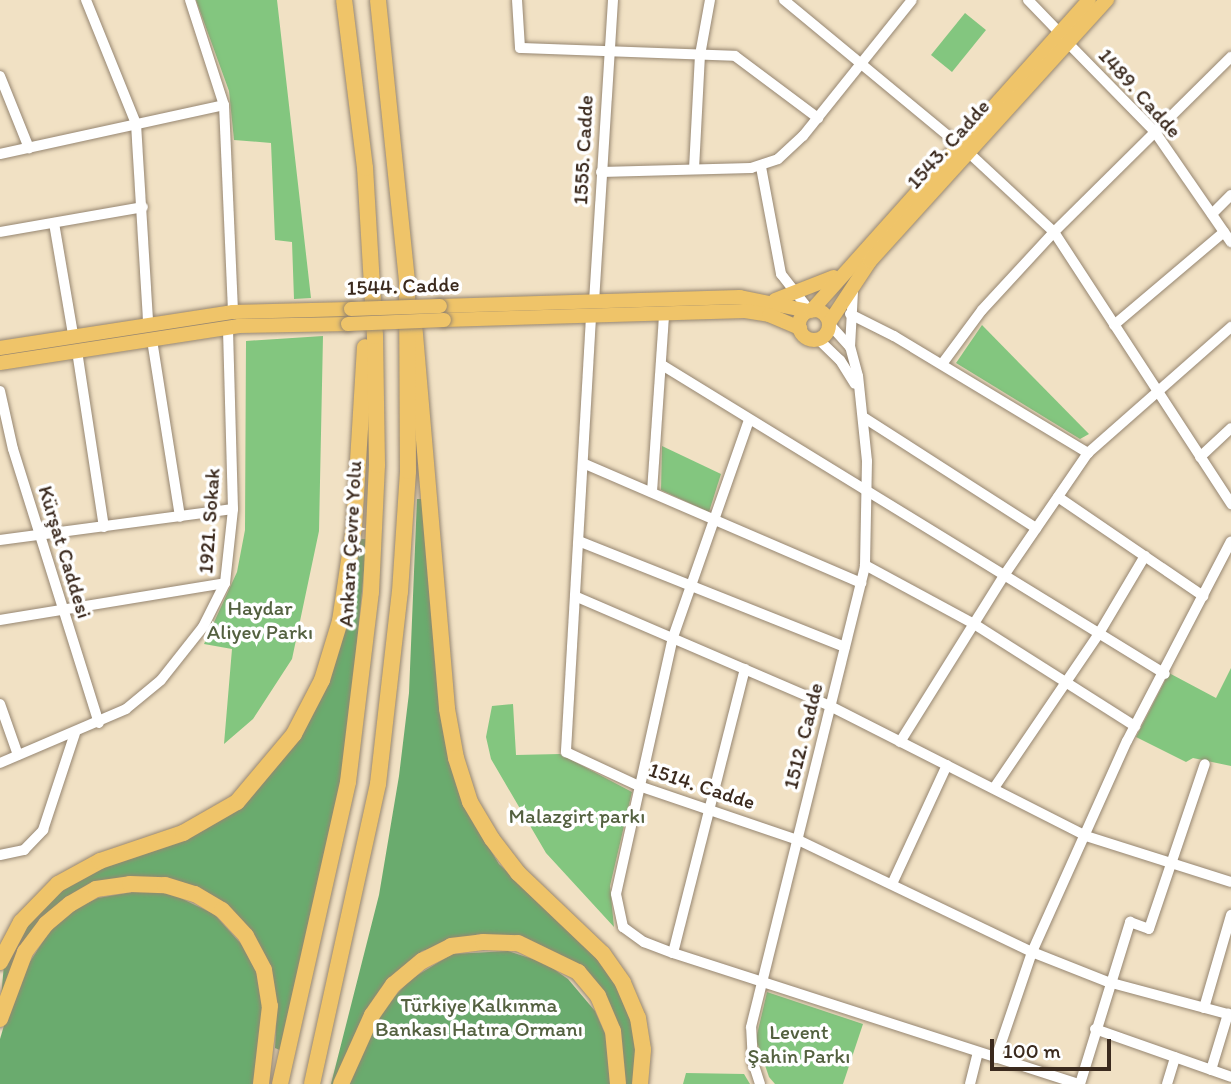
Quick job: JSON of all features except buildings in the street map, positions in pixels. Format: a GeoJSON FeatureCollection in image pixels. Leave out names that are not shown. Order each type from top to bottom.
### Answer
{"type":"FeatureCollection","features":[{"type":"Feature","properties":{"kind":"highway","name":"Ankara Çevre Yolu"},"geometry":{"type":"LineString","coordinates":[[281,1084],[348,782],[371,592],[377,465],[370,268],[365,168],[344,0]]}},
{"type":"Feature","properties":{"kind":"highway"},"geometry":{"type":"LineString","coordinates":[[378,0],[407,281],[419,352],[447,709],[456,758],[470,802],[517,873],[603,954],[623,983],[638,1018],[643,1050],[640,1084]]}},
{"type":"Feature","properties":{"kind":"highway"},"geometry":{"type":"LineString","coordinates":[[0,962],[21,922],[58,884],[100,861],[183,833],[237,802],[294,734],[322,680],[348,574],[370,268]]}},
{"type":"Feature","properties":{"kind":"highway"},"geometry":{"type":"LineString","coordinates":[[313,1084],[378,784],[400,592],[408,471],[407,281]]}},
{"type":"Feature","properties":{"kind":"highway"},"geometry":{"type":"LineString","coordinates":[[0,1019],[25,951],[46,924],[70,904],[96,890],[130,884],[165,885],[195,894],[222,910],[246,936],[264,970],[270,1006],[261,1084]]}},
{"type":"Feature","properties":{"kind":"highway"},"geometry":{"type":"LineString","coordinates":[[341,1084],[372,1015],[393,985],[422,961],[451,946],[483,942],[518,943],[578,972],[598,996],[613,1031],[618,1084]]}},
{"type":"Feature","properties":{"kind":"main road","name":"1543. Cadde"},"geometry":{"type":"LineString","coordinates":[[810,311],[844,270],[962,148],[1062,36],[1088,0]]}},
{"type":"Feature","properties":{"kind":"main road","name":"1543. Cadde"},"geometry":{"type":"LineString","coordinates":[[1062,36],[1107,0]]}},
{"type":"Feature","properties":{"kind":"main road","name":"1543. Cadde"},"geometry":{"type":"LineString","coordinates":[[829,323],[855,282],[962,148]]}},
{"type":"Feature","properties":{"kind":"main road"},"geometry":{"type":"LineString","coordinates":[[771,300],[821,285],[844,270]]}},
{"type":"Feature","properties":{"kind":"main road","name":"1544. Cadde"},"geometry":{"type":"LineString","coordinates":[[0,348],[73,334],[233,312],[351,309],[442,313],[592,310],[771,300],[810,311]]}},
{"type":"Feature","properties":{"kind":"main road","name":"1544. Cadde"},"geometry":{"type":"LineString","coordinates":[[592,310],[663,314],[757,312],[800,328]]}},
{"type":"Feature","properties":{"kind":"main road"},"geometry":{"type":"LineString","coordinates":[[810,311],[820,312],[829,323],[818,339],[809,339],[800,328],[810,311]]}},
{"type":"Feature","properties":{"kind":"main road","name":"1544. Cadde"},"geometry":{"type":"LineString","coordinates":[[0,363],[228,328],[348,324],[442,313]]}},
{"type":"Feature","properties":{"kind":"street"},"geometry":{"type":"LineString","coordinates":[[86,0],[136,124],[148,323]]}},
{"type":"Feature","properties":{"kind":"street"},"geometry":{"type":"LineString","coordinates":[[190,0],[224,105],[233,312]]}},
{"type":"Feature","properties":{"kind":"street"},"geometry":{"type":"LineString","coordinates":[[517,0],[520,48],[609,54],[700,55],[743,61],[818,118]]}},
{"type":"Feature","properties":{"kind":"street","name":"1555. Cadde"},"geometry":{"type":"LineString","coordinates":[[592,310],[613,0]]}},
{"type":"Feature","properties":{"kind":"street"},"geometry":{"type":"LineString","coordinates":[[694,169],[700,55],[710,0]]}},
{"type":"Feature","properties":{"kind":"street"},"geometry":{"type":"LineString","coordinates":[[785,0],[962,148],[1054,232],[1231,504]]}},
{"type":"Feature","properties":{"kind":"street"},"geometry":{"type":"LineString","coordinates":[[601,172],[761,167],[791,150],[912,0]]}},
{"type":"Feature","properties":{"kind":"street","name":"1489. Cadde"},"geometry":{"type":"LineString","coordinates":[[1028,0],[1155,132],[1231,242]]}},
{"type":"Feature","properties":{"kind":"street"},"geometry":{"type":"LineString","coordinates":[[942,364],[982,310],[1054,232],[1231,57]]}},
{"type":"Feature","properties":{"kind":"street"},"geometry":{"type":"LineString","coordinates":[[0,76],[29,148]]}},
{"type":"Feature","properties":{"kind":"street"},"geometry":{"type":"LineString","coordinates":[[0,154],[224,105]]}},
{"type":"Feature","properties":{"kind":"street"},"geometry":{"type":"LineString","coordinates":[[761,167],[781,274],[793,295],[810,311]]}},
{"type":"Feature","properties":{"kind":"street"},"geometry":{"type":"LineString","coordinates":[[1212,214],[1231,195]]}},
{"type":"Feature","properties":{"kind":"street"},"geometry":{"type":"LineString","coordinates":[[0,232],[143,207]]}},
{"type":"Feature","properties":{"kind":"street"},"geometry":{"type":"LineString","coordinates":[[54,223],[73,334]]}},
{"type":"Feature","properties":{"kind":"street"},"geometry":{"type":"LineString","coordinates":[[1114,325],[1224,232]]}},
{"type":"Feature","properties":{"kind":"street","name":"1512. Cadde"},"geometry":{"type":"LineString","coordinates":[[760,1084],[750,1043],[760,982],[798,840],[864,565],[867,490],[863,417],[850,347],[850,314],[855,282]]}},
{"type":"Feature","properties":{"kind":"street","name":"1514. Cadde"},"geometry":{"type":"LineString","coordinates":[[592,310],[581,542],[566,752],[639,786],[798,840],[1032,952],[1108,982],[1229,1015]]}},
{"type":"Feature","properties":{"kind":"street"},"geometry":{"type":"LineString","coordinates":[[652,492],[662,365],[663,314]]}},
{"type":"Feature","properties":{"kind":"street"},"geometry":{"type":"LineString","coordinates":[[850,314],[942,364],[1088,453]]}},
{"type":"Feature","properties":{"kind":"street"},"geometry":{"type":"LineString","coordinates":[[829,323],[850,347]]}},
{"type":"Feature","properties":{"kind":"street"},"geometry":{"type":"LineString","coordinates":[[900,742],[1005,574],[1088,453],[1156,390],[1231,327]]}},
{"type":"Feature","properties":{"kind":"street","name":"1921. Sokak"},"geometry":{"type":"LineString","coordinates":[[0,763],[127,709],[161,680],[203,627],[225,583],[233,509],[228,328]]}},
{"type":"Feature","properties":{"kind":"street","name":"1512. Cadde"},"geometry":{"type":"LineString","coordinates":[[818,339],[849,372],[858,393]]}},
{"type":"Feature","properties":{"kind":"street"},"geometry":{"type":"LineString","coordinates":[[152,340],[180,517]]}},
{"type":"Feature","properties":{"kind":"street"},"geometry":{"type":"LineString","coordinates":[[77,351],[104,527]]}},
{"type":"Feature","properties":{"kind":"street"},"geometry":{"type":"LineString","coordinates":[[662,365],[1165,674]]}},
{"type":"Feature","properties":{"kind":"street","name":"Kürşat Caddesi"},"geometry":{"type":"LineString","coordinates":[[0,391],[13,449],[99,723]]}},
{"type":"Feature","properties":{"kind":"street"},"geometry":{"type":"LineString","coordinates":[[863,417],[1036,528]]}},
{"type":"Feature","properties":{"kind":"street"},"geometry":{"type":"LineString","coordinates":[[749,420],[690,582],[673,637],[616,894],[618,916],[631,935],[673,953],[760,982],[1079,1084],[1108,982],[1130,922],[1149,929],[1205,764]]}},
{"type":"Feature","properties":{"kind":"street"},"geometry":{"type":"LineString","coordinates":[[1200,457],[1231,428]]}},
{"type":"Feature","properties":{"kind":"street"},"geometry":{"type":"LineString","coordinates":[[0,450],[13,449]]}},
{"type":"Feature","properties":{"kind":"street"},"geometry":{"type":"LineString","coordinates":[[585,464],[861,583]]}},
{"type":"Feature","properties":{"kind":"street"},"geometry":{"type":"LineString","coordinates":[[1058,497],[1203,596]]}},
{"type":"Feature","properties":{"kind":"street"},"geometry":{"type":"LineString","coordinates":[[0,540],[233,509]]}},
{"type":"Feature","properties":{"kind":"street"},"geometry":{"type":"LineString","coordinates":[[996,1058],[1032,952],[1135,726],[1165,674],[1231,541]]}},
{"type":"Feature","properties":{"kind":"street"},"geometry":{"type":"LineString","coordinates":[[581,542],[690,582],[845,647]]}},
{"type":"Feature","properties":{"kind":"street"},"geometry":{"type":"LineString","coordinates":[[994,788],[1098,635],[1145,556]]}},
{"type":"Feature","properties":{"kind":"street"},"geometry":{"type":"LineString","coordinates":[[864,565],[974,624],[1135,726]]}},
{"type":"Feature","properties":{"kind":"street"},"geometry":{"type":"LineString","coordinates":[[0,620],[225,583]]}},
{"type":"Feature","properties":{"kind":"street"},"geometry":{"type":"LineString","coordinates":[[577,597],[830,706],[1086,836],[1170,866],[1231,882]]}},
{"type":"Feature","properties":{"kind":"street"},"geometry":{"type":"LineString","coordinates":[[673,953],[712,809],[745,669]]}},
{"type":"Feature","properties":{"kind":"street"},"geometry":{"type":"LineString","coordinates":[[0,704],[18,755]]}},
{"type":"Feature","properties":{"kind":"street"},"geometry":{"type":"LineString","coordinates":[[0,855],[24,850],[43,830],[75,733]]}},
{"type":"Feature","properties":{"kind":"street"},"geometry":{"type":"LineString","coordinates":[[892,884],[947,765]]}},
{"type":"Feature","properties":{"kind":"street"},"geometry":{"type":"LineString","coordinates":[[1204,1008],[1228,935],[1231,915]]}},
{"type":"Feature","properties":{"kind":"street"},"geometry":{"type":"LineString","coordinates":[[1211,1070],[1229,1015]]}},
{"type":"Feature","properties":{"kind":"street"},"geometry":{"type":"LineString","coordinates":[[1095,1029],[1231,1077]]}},
{"type":"Feature","properties":{"kind":"street"},"geometry":{"type":"LineString","coordinates":[[970,1084],[978,1053]]}},
{"type":"Feature","properties":{"kind":"street"},"geometry":{"type":"LineString","coordinates":[[1167,1084],[1175,1057]]}},
{"type":"Feature","properties":{"kind":"green space"},"geometry":{"type":"Polygon","coordinates":[[[196,0],[277,0],[311,298],[294,299],[292,242],[275,240],[271,143],[234,140],[229,91],[196,0]]]}},
{"type":"Feature","properties":{"kind":"green space"},"geometry":{"type":"Polygon","coordinates":[[[965,13],[986,30],[952,72],[931,55],[965,13]]]}},
{"type":"Feature","properties":{"kind":"green space"},"geometry":{"type":"Polygon","coordinates":[[[982,325],[1089,434],[1080,439],[956,363],[982,325]]]}},
{"type":"Feature","properties":{"kind":"green space","name":"Haydar Aliyev Parkı"},"geometry":{"type":"Polygon","coordinates":[[[323,336],[319,531],[292,659],[253,719],[224,744],[232,649],[204,644],[237,572],[245,530],[246,341],[323,336]]]}},
{"type":"Feature","properties":{"kind":"green space"},"geometry":{"type":"Polygon","coordinates":[[[662,446],[721,474],[709,512],[661,490],[662,446]]]}},
{"type":"Feature","properties":{"kind":"green space"},"geometry":{"type":"Polygon","coordinates":[[[417,499],[427,499],[437,648],[478,830],[499,864],[593,954],[620,986],[635,1026],[635,1084],[621,1084],[601,993],[511,938],[479,934],[422,951],[392,977],[336,1084],[331,1084],[379,895],[399,776],[409,693],[417,499]]]}},
{"type":"Feature","properties":{"kind":"green space"},"geometry":{"type":"Polygon","coordinates":[[[357,539],[367,539],[345,770],[282,1051],[275,1048],[277,1007],[223,908],[130,878],[45,922],[0,1011],[4,964],[36,912],[62,885],[105,864],[197,830],[304,726],[357,539]]]}},
{"type":"Feature","properties":{"kind":"green space"},"geometry":{"type":"Polygon","coordinates":[[[1231,668],[1231,766],[1193,758],[1186,762],[1136,737],[1169,673],[1216,698],[1231,668]]]}},
{"type":"Feature","properties":{"kind":"green space","name":"Malazgirt parkı"},"geometry":{"type":"Polygon","coordinates":[[[513,704],[516,755],[560,754],[632,792],[610,886],[614,927],[546,853],[491,759],[486,737],[492,706],[513,704]]]}},
{"type":"Feature","properties":{"kind":"green space"},"geometry":{"type":"Polygon","coordinates":[[[144,890],[170,893],[214,914],[253,957],[267,1012],[258,1084],[0,1084],[0,1039],[5,1022],[22,974],[51,929],[78,907],[98,898],[144,890]]]}},
{"type":"Feature","properties":{"kind":"green space","name":"Türkiye Kalkınma Bankası Hatıra Ormanı"},"geometry":{"type":"Polygon","coordinates":[[[508,951],[545,963],[568,979],[595,1011],[607,1038],[610,1084],[348,1084],[380,1012],[411,979],[452,954],[508,951]]]}},
{"type":"Feature","properties":{"kind":"green space","name":"Levent Şahin Parkı"},"geometry":{"type":"Polygon","coordinates":[[[767,992],[863,1024],[843,1084],[775,1084],[769,1077],[756,1039],[767,992]]]}},
{"type":"Feature","properties":{"kind":"green space"},"geometry":{"type":"Polygon","coordinates":[[[686,1073],[744,1074],[750,1084],[683,1084],[686,1073]]]}}]}
